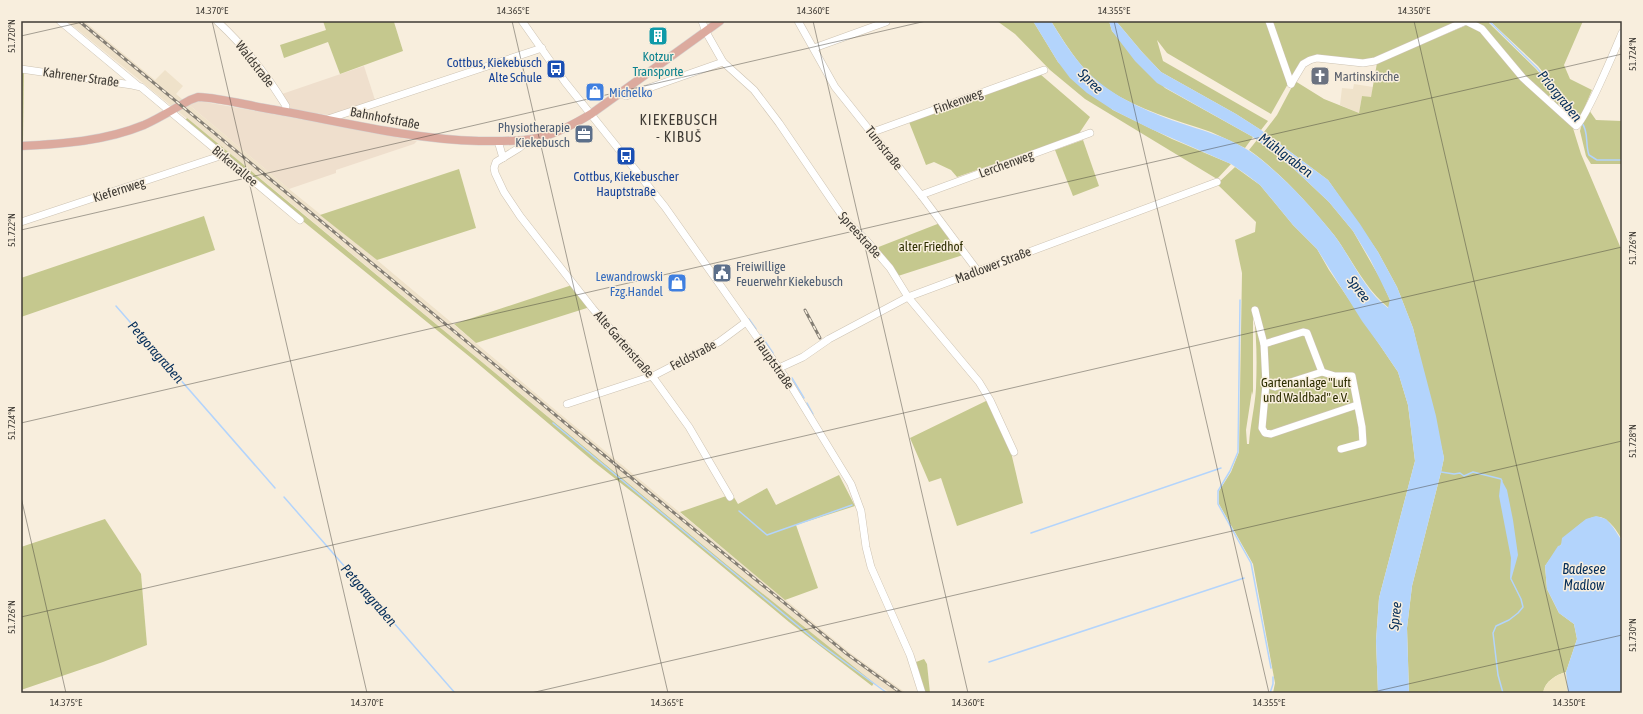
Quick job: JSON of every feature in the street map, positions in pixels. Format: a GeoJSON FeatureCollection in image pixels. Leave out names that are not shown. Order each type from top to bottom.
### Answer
{"type":"FeatureCollection","features":[{"type":"Feature","properties":{"kind":"main road","name":"Bahnhofstraße"},"geometry":{"type":"LineString","coordinates":[[21,146],[71,142],[106,137],[145,125],[198,97],[285,111],[423,138],[498,141],[530,139],[558,132],[575,124],[720,21]]}},
{"type":"Feature","properties":{"kind":"street","name":"Kahrener Straße"},"geometry":{"type":"LineString","coordinates":[[60,21],[170,112]]}},
{"type":"Feature","properties":{"kind":"street","name":"Waldstraße"},"geometry":{"type":"LineString","coordinates":[[217,21],[235,38],[277,91],[286,106],[285,111]]}},
{"type":"Feature","properties":{"kind":"street"},"geometry":{"type":"LineString","coordinates":[[328,120],[542,48],[522,21]]}},
{"type":"Feature","properties":{"kind":"street","name":"Spreestraße"},"geometry":{"type":"LineString","coordinates":[[702,21],[706,32],[723,62],[754,90],[779,123],[843,217],[866,240],[890,268],[908,297],[979,382],[990,400],[1014,452]]}},
{"type":"Feature","properties":{"kind":"street","name":"Turnstraße"},"geometry":{"type":"LineString","coordinates":[[798,21],[835,87],[873,132],[977,270]]}},
{"type":"Feature","properties":{"kind":"street"},"geometry":{"type":"LineString","coordinates":[[1269,21],[1291,84],[1303,64],[1310,60],[1318,58],[1363,63],[1375,61],[1466,21],[1482,29],[1523,78],[1577,126],[1583,117],[1622,33]]}},
{"type":"Feature","properties":{"kind":"street"},"geometry":{"type":"LineString","coordinates":[[814,48],[886,22]]}},
{"type":"Feature","properties":{"kind":"street","name":"Hauptstraße"},"geometry":{"type":"LineString","coordinates":[[542,48],[565,82],[665,207],[779,368],[842,469],[855,494],[861,511],[866,547],[871,566],[904,639],[922,693]]}},
{"type":"Feature","properties":{"kind":"street"},"geometry":{"type":"LineString","coordinates":[[620,93],[626,96],[723,62]]}},
{"type":"Feature","properties":{"kind":"street","name":"Kahrener Straße"},"geometry":{"type":"LineString","coordinates":[[21,68],[132,85],[141,88]]}},
{"type":"Feature","properties":{"kind":"street","name":"Finkenweg"},"geometry":{"type":"LineString","coordinates":[[873,132],[1044,70]]}},
{"type":"Feature","properties":{"kind":"street","name":"Birkenallee"},"geometry":{"type":"LineString","coordinates":[[170,112],[300,220]]}},
{"type":"Feature","properties":{"kind":"street","name":"Lerchenweg"},"geometry":{"type":"LineString","coordinates":[[921,195],[1090,133]]}},
{"type":"Feature","properties":{"kind":"street","name":"Alte Gartenstraße"},"geometry":{"type":"LineString","coordinates":[[530,139],[496,162],[494,168],[495,173],[504,192],[517,212],[594,309],[650,376],[689,427],[730,497]]}},
{"type":"Feature","properties":{"kind":"street"},"geometry":{"type":"LineString","coordinates":[[498,141],[503,158]]}},
{"type":"Feature","properties":{"kind":"street","name":"Kiefernweg"},"geometry":{"type":"LineString","coordinates":[[21,222],[217,158]]}},
{"type":"Feature","properties":{"kind":"street","name":"Madlower Straße"},"geometry":{"type":"LineString","coordinates":[[779,368],[813,351],[829,339],[908,297],[977,270],[1217,182]]}},
{"type":"Feature","properties":{"kind":"street"},"geometry":{"type":"LineString","coordinates":[[1255,310],[1264,344],[1266,384],[1262,428],[1265,433],[1271,434],[1357,405]]}},
{"type":"Feature","properties":{"kind":"street","name":"Feldstraße"},"geometry":{"type":"LineString","coordinates":[[567,404],[655,375],[719,342],[746,322]]}},
{"type":"Feature","properties":{"kind":"street"},"geometry":{"type":"LineString","coordinates":[[1264,344],[1303,332],[1307,334],[1322,372]]}},
{"type":"Feature","properties":{"kind":"street"},"geometry":{"type":"LineString","coordinates":[[1266,384],[1275,387],[1322,372],[1335,376],[1352,376],[1362,427],[1363,443],[1342,449]]}},
{"type":"Feature","properties":{"kind":"shaded area"},"geometry":{"type":"Polygon","coordinates":[[[67,21],[84,21],[155,80],[165,70],[183,86],[176,94],[849,652],[906,693],[891,693],[874,683],[842,659],[283,197],[67,21]]]}},
{"type":"Feature","properties":{"kind":"shaded area"},"geometry":{"type":"Polygon","coordinates":[[[364,66],[375,100],[329,115],[291,110],[282,94],[364,66]]]}},
{"type":"Feature","properties":{"kind":"shaded area"},"geometry":{"type":"Polygon","coordinates":[[[1354,84],[1373,87],[1371,98],[1362,96],[1359,113],[1340,105],[1342,88],[1353,89],[1354,84]]]}},
{"type":"Feature","properties":{"kind":"shaded area"},"geometry":{"type":"Polygon","coordinates":[[[199,101],[417,141],[414,144],[336,170],[336,173],[289,189],[188,104],[199,101]]]}},
{"type":"Feature","properties":{"kind":"green space"},"geometry":{"type":"Polygon","coordinates":[[[323,21],[396,21],[394,22],[403,51],[340,74],[328,42],[284,58],[280,45],[326,30],[323,21]]]}},
{"type":"Feature","properties":{"kind":"green space"},"geometry":{"type":"Polygon","coordinates":[[[997,21],[1033,21],[1058,62],[1113,110],[1172,139],[1231,164],[1217,179],[1085,99],[1050,70],[1015,34],[997,21]]]}},
{"type":"Feature","properties":{"kind":"green space"},"geometry":{"type":"Polygon","coordinates":[[[1051,21],[1109,21],[1112,31],[1165,88],[1253,137],[1245,148],[1211,132],[1145,109],[1119,96],[1107,89],[1090,75],[1069,49],[1051,21]]]}},
{"type":"Feature","properties":{"kind":"green space"},"geometry":{"type":"Polygon","coordinates":[[[1116,21],[1267,21],[1289,82],[1271,114],[1167,53],[1157,40],[1163,61],[1268,121],[1261,130],[1236,114],[1161,72],[1116,21]]]}},
{"type":"Feature","properties":{"kind":"green space"},"geometry":{"type":"Polygon","coordinates":[[[1271,21],[1460,21],[1376,59],[1364,61],[1314,56],[1291,78],[1271,21]]]}},
{"type":"Feature","properties":{"kind":"green space"},"geometry":{"type":"Polygon","coordinates":[[[1474,21],[1490,21],[1489,23],[1536,69],[1574,115],[1572,118],[1518,69],[1485,28],[1474,21]]]}},
{"type":"Feature","properties":{"kind":"green space"},"geometry":{"type":"Polygon","coordinates":[[[1490,21],[1583,21],[1564,65],[1570,79],[1592,90],[1580,118],[1538,66],[1490,21]]]}},
{"type":"Feature","properties":{"kind":"green space"},"geometry":{"type":"Polygon","coordinates":[[[1467,25],[1481,30],[1572,125],[1581,154],[1622,251],[1622,541],[1610,523],[1601,517],[1592,517],[1583,522],[1565,539],[1545,566],[1547,589],[1559,613],[1574,624],[1577,639],[1566,672],[1552,679],[1546,685],[1543,693],[1409,693],[1407,628],[1412,586],[1444,458],[1413,328],[1397,287],[1378,252],[1328,180],[1264,132],[1277,115],[1295,81],[1324,99],[1359,113],[1362,96],[1371,97],[1377,63],[1467,25]]]}},
{"type":"Feature","properties":{"kind":"green space"},"geometry":{"type":"Polygon","coordinates":[[[21,71],[24,71],[23,142],[21,142],[21,71]]]}},
{"type":"Feature","properties":{"kind":"green space"},"geometry":{"type":"Polygon","coordinates":[[[1040,74],[1090,117],[1078,135],[957,177],[951,170],[934,162],[926,165],[909,122],[1040,74]]]}},
{"type":"Feature","properties":{"kind":"green space"},"geometry":{"type":"Polygon","coordinates":[[[1589,110],[1596,120],[1622,121],[1622,164],[1591,164],[1586,156],[1580,131],[1589,110]]]}},
{"type":"Feature","properties":{"kind":"green space"},"geometry":{"type":"Polygon","coordinates":[[[187,118],[727,565],[874,683],[872,686],[789,622],[641,499],[594,462],[470,357],[261,187],[185,121],[187,118]]]}},
{"type":"Feature","properties":{"kind":"green space"},"geometry":{"type":"Polygon","coordinates":[[[1083,140],[1099,186],[1073,196],[1055,150],[1083,140]]]}},
{"type":"Feature","properties":{"kind":"green space"},"geometry":{"type":"Polygon","coordinates":[[[1257,140],[1294,169],[1329,202],[1353,231],[1381,280],[1390,300],[1389,308],[1372,292],[1341,244],[1315,212],[1283,179],[1249,150],[1257,140]]]}},
{"type":"Feature","properties":{"kind":"green space","name":"Gartenanlage \"Luft und Waldbad\" e.V."},"geometry":{"type":"Polygon","coordinates":[[[1235,167],[1260,185],[1293,225],[1317,249],[1329,270],[1398,372],[1408,405],[1415,461],[1379,598],[1376,641],[1378,693],[1273,693],[1275,683],[1253,564],[1219,504],[1219,491],[1231,472],[1239,452],[1242,273],[1235,240],[1255,232],[1256,222],[1217,184],[1235,167]],[[1253,310],[1253,395],[1252,391],[1246,430],[1247,444],[1249,444],[1255,402],[1257,369],[1253,310]]]}},
{"type":"Feature","properties":{"kind":"green space"},"geometry":{"type":"Polygon","coordinates":[[[459,169],[476,228],[377,260],[320,215],[459,169]]]}},
{"type":"Feature","properties":{"kind":"green space"},"geometry":{"type":"Polygon","coordinates":[[[204,216],[215,250],[21,317],[21,278],[204,216]]]}},
{"type":"Feature","properties":{"kind":"green space","name":"alter Friedhof"},"geometry":{"type":"Polygon","coordinates":[[[940,223],[963,255],[898,276],[876,248],[940,223]]]}},
{"type":"Feature","properties":{"kind":"green space"},"geometry":{"type":"Polygon","coordinates":[[[572,285],[590,307],[476,343],[454,324],[572,285]]]}},
{"type":"Feature","properties":{"kind":"green space"},"geometry":{"type":"Polygon","coordinates":[[[988,400],[1010,448],[1023,503],[957,526],[941,478],[929,482],[910,438],[988,400]]]}},
{"type":"Feature","properties":{"kind":"green space"},"geometry":{"type":"Polygon","coordinates":[[[839,475],[855,506],[796,525],[818,588],[785,600],[680,512],[732,494],[738,504],[767,488],[776,505],[839,475]]]}},
{"type":"Feature","properties":{"kind":"green space"},"geometry":{"type":"Polygon","coordinates":[[[105,519],[141,574],[147,645],[103,662],[21,690],[21,547],[105,519]]]}},
{"type":"Feature","properties":{"kind":"green space"},"geometry":{"type":"Polygon","coordinates":[[[924,659],[927,664],[930,693],[925,693],[916,662],[924,659]]]}},
{"type":"Feature","properties":{"kind":"sand"},"geometry":{"type":"Polygon","coordinates":[[[1566,672],[1568,693],[1543,693],[1546,685],[1552,679],[1566,672]]]}},
{"type":"Feature","properties":{"kind":"water"},"geometry":{"type":"Polygon","coordinates":[[[1033,21],[1051,21],[1069,50],[1082,66],[1100,83],[1121,97],[1166,118],[1214,134],[1237,144],[1258,157],[1289,184],[1317,214],[1341,244],[1365,283],[1388,308],[1390,300],[1370,259],[1353,231],[1329,202],[1294,169],[1253,137],[1157,83],[1135,61],[1112,31],[1109,21],[1116,21],[1161,72],[1236,114],[1261,130],[1328,180],[1378,252],[1397,287],[1413,328],[1436,416],[1444,458],[1412,586],[1407,628],[1409,693],[1378,693],[1376,641],[1379,598],[1415,461],[1408,405],[1398,372],[1362,321],[1317,249],[1293,225],[1260,185],[1231,164],[1151,129],[1113,110],[1087,93],[1070,78],[1058,62],[1033,21]]]}},
{"type":"Feature","properties":{"kind":"water"},"geometry":{"type":"Polygon","coordinates":[[[1501,479],[1507,490],[1518,555],[1511,580],[1511,558],[1499,496],[1501,479]]]}},
{"type":"Feature","properties":{"kind":"water","name":"Badesee Madlow"},"geometry":{"type":"Polygon","coordinates":[[[1596,516],[1606,519],[1622,541],[1622,693],[1568,693],[1566,672],[1577,639],[1574,624],[1559,613],[1547,589],[1545,566],[1558,546],[1561,545],[1562,538],[1586,519],[1596,516]]]}},
{"type":"Feature","properties":{"kind":"waterway","name":"Priorgraben"},"geometry":{"type":"LineString","coordinates":[[1489,21],[1537,68],[1579,120]]}},
{"type":"Feature","properties":{"kind":"waterway","name":"Priorgraben"},"geometry":{"type":"LineString","coordinates":[[1582,123],[1586,134],[1589,155],[1597,160],[1622,160]]}},
{"type":"Feature","properties":{"kind":"waterway"},"geometry":{"type":"LineString","coordinates":[[1240,300],[1238,452],[1230,471],[1218,491],[1218,504],[1251,563],[1271,668]]}},
{"type":"Feature","properties":{"kind":"waterway","name":"Petgoragraben"},"geometry":{"type":"LineString","coordinates":[[116,306],[275,488]]}},
{"type":"Feature","properties":{"kind":"waterway"},"geometry":{"type":"LineString","coordinates":[[749,319],[756,329]]}},
{"type":"Feature","properties":{"kind":"waterway"},"geometry":{"type":"LineString","coordinates":[[761,335],[773,353]]}},
{"type":"Feature","properties":{"kind":"waterway"},"geometry":{"type":"LineString","coordinates":[[792,378],[804,398]]}},
{"type":"Feature","properties":{"kind":"waterway"},"geometry":{"type":"LineString","coordinates":[[807,403],[813,414]]}},
{"type":"Feature","properties":{"kind":"waterway"},"geometry":{"type":"LineString","coordinates":[[553,423],[820,644],[887,693]]}},
{"type":"Feature","properties":{"kind":"waterway"},"geometry":{"type":"LineString","coordinates":[[1031,533],[1221,468]]}},
{"type":"Feature","properties":{"kind":"waterway"},"geometry":{"type":"LineString","coordinates":[[1441,472],[1454,474],[1460,473],[1464,476],[1473,472],[1501,479],[1502,481]]}},
{"type":"Feature","properties":{"kind":"waterway","name":"Petgoragraben"},"geometry":{"type":"LineString","coordinates":[[284,497],[455,693]]}},
{"type":"Feature","properties":{"kind":"waterway"},"geometry":{"type":"LineString","coordinates":[[739,511],[767,535],[852,505]]}},
{"type":"Feature","properties":{"kind":"waterway"},"geometry":{"type":"LineString","coordinates":[[989,662],[1244,578]]}},
{"type":"Feature","properties":{"kind":"waterway"},"geometry":{"type":"LineString","coordinates":[[1503,693],[1498,675],[1493,633],[1496,626],[1509,620],[1523,607],[1521,599],[1511,579]]}},
{"type":"Feature","properties":{"kind":"waterway"},"geometry":{"type":"LineString","coordinates":[[1270,693],[1273,684],[1273,677]]}},
{"type":"Feature","properties":{"kind":"railway"},"geometry":{"type":"LineString","coordinates":[[79,21],[651,494],[847,654],[901,693]]}},
{"type":"Feature","properties":{"kind":"railway"},"geometry":{"type":"LineString","coordinates":[[805,310],[820,338]]}},
{"type":"Feature","properties":{"kind":"place","name":"Kotzur Transporte"},"geometry":{"type":"Point","coordinates":[658,36]}},
{"type":"Feature","properties":{"kind":"place","name":"Cottbus, Kiekebusch Alte Schule"},"geometry":{"type":"Point","coordinates":[556,69]}},
{"type":"Feature","properties":{"kind":"place","name":"Martinskirche"},"geometry":{"type":"Point","coordinates":[1320,76]}},
{"type":"Feature","properties":{"kind":"place","name":"Michelko"},"geometry":{"type":"Point","coordinates":[595,92]}},
{"type":"Feature","properties":{"kind":"place","name":"Physiotherapie Kiekebusch"},"geometry":{"type":"Point","coordinates":[584,134]}},
{"type":"Feature","properties":{"kind":"place","name":"Cottbus, Kiekebuscher Hauptstraße"},"geometry":{"type":"Point","coordinates":[626,156]}},
{"type":"Feature","properties":{"kind":"place","name":"Freiwillige Feuerwehr Kiekebusch"},"geometry":{"type":"Point","coordinates":[722,273]}},
{"type":"Feature","properties":{"kind":"place","name":"Lewandrowski Fzg.Handel"},"geometry":{"type":"Point","coordinates":[677,283]}},
{"type":"Feature","properties":{"kind":"district","name":"KIEKEBUSCH - KIBUŠ"},"geometry":{"type":"Point","coordinates":[679,128]}},
{"type":"Feature","properties":{"kind":"water label","name":"Spree"},"geometry":{"type":"Point","coordinates":[1091,81]}},
{"type":"Feature","properties":{"kind":"water label","name":"Mühlgraben"},"geometry":{"type":"Point","coordinates":[1286,155]}},
{"type":"Feature","properties":{"kind":"water label","name":"Spree"},"geometry":{"type":"Point","coordinates":[1359,289]}},
{"type":"Feature","properties":{"kind":"water label","name":"Spree"},"geometry":{"type":"Point","coordinates":[1395,616]}}]}
